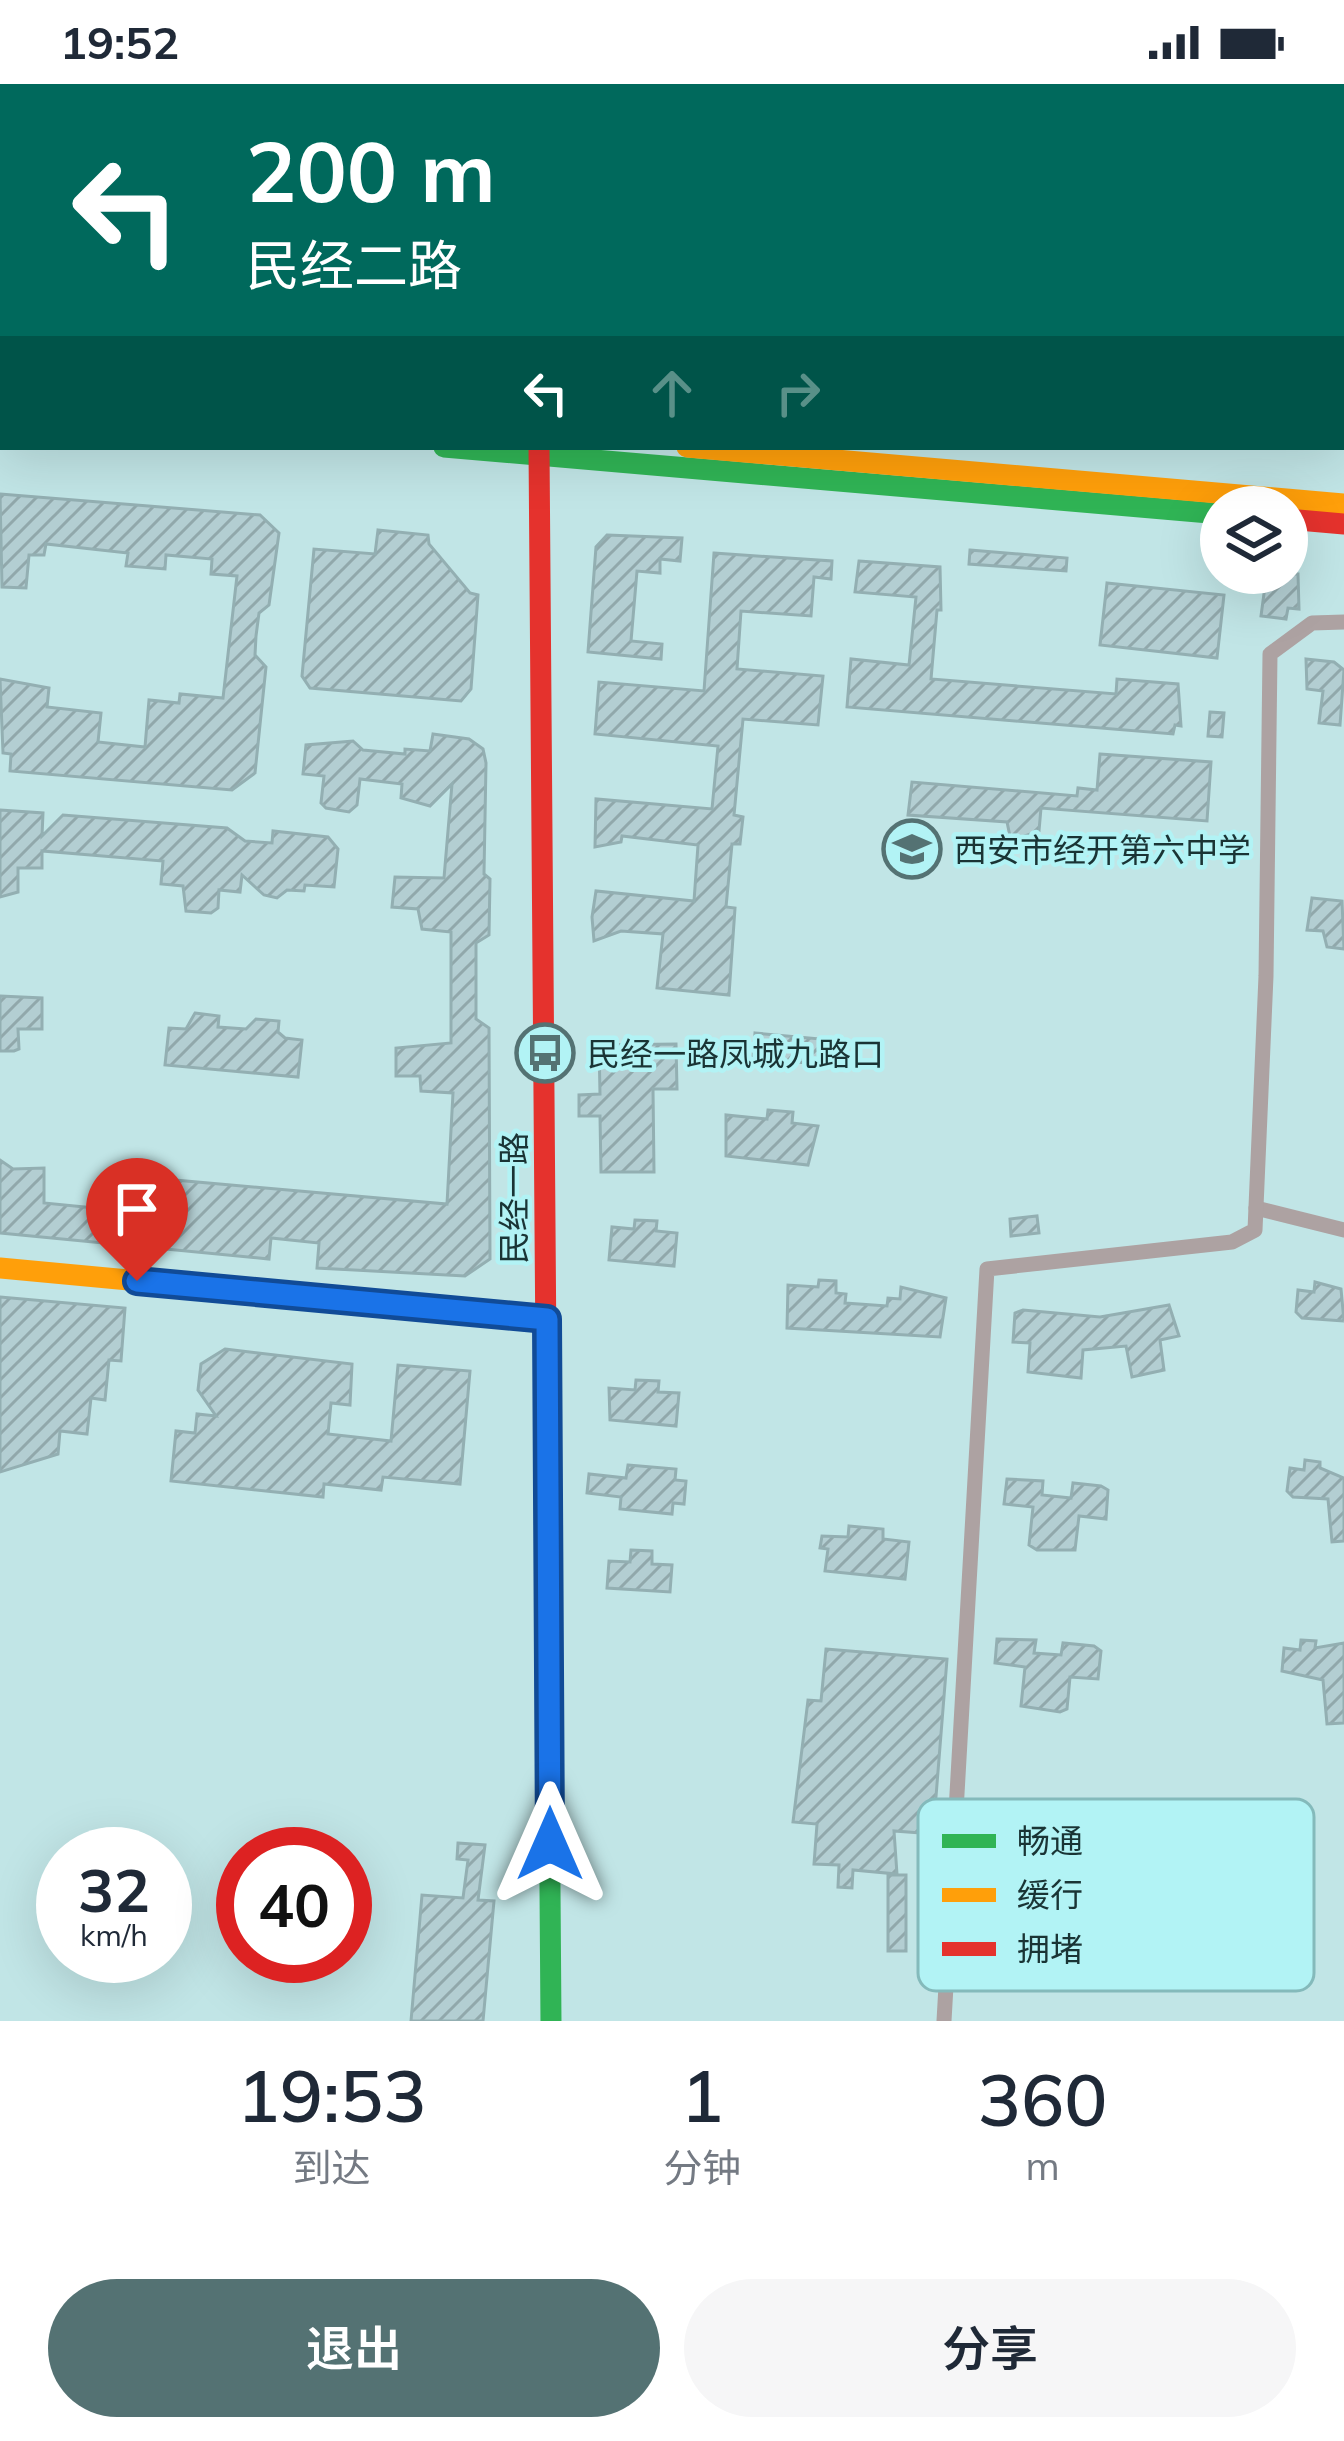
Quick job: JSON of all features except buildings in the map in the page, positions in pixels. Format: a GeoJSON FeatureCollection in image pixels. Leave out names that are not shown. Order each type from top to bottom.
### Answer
{"type":"FeatureCollection","features":[{"type":"Feature","properties":{"kind":"street"},"geometry":{"type":"LineString","coordinates":[[722,450],[1344,504]]}},
{"type":"Feature","properties":{"kind":"street"},"geometry":{"type":"LineString","coordinates":[[538,451],[1200,512]]}},
{"type":"Feature","properties":{"kind":"street","name":"民经一路"},"geometry":{"type":"LineString","coordinates":[[538,451],[550,2021]]}},
{"type":"Feature","properties":{"kind":"street"},"geometry":{"type":"LineString","coordinates":[[1308,521],[1344,524]]}},
{"type":"Feature","properties":{"kind":"street"},"geometry":{"type":"LineString","coordinates":[[957,1799],[987,1270],[1232,1242],[1255,1230],[1266,976],[1270,654],[1312,623],[1344,622]]}},
{"type":"Feature","properties":{"kind":"street"},"geometry":{"type":"LineString","coordinates":[[1256,1208],[1344,1230]]}},
{"type":"Feature","properties":{"kind":"street"},"geometry":{"type":"LineString","coordinates":[[0,1268],[547,1319]]}},
{"type":"Feature","properties":{"kind":"street"},"geometry":{"type":"LineString","coordinates":[[944,2021],[946,1991]]}},
{"type":"Feature","properties":{"kind":"traffic: fast"},"geometry":{"type":"LineString","coordinates":[[479,450],[1200,512]]}},
{"type":"Feature","properties":{"kind":"traffic: fast"},"geometry":{"type":"LineString","coordinates":[[546,1356],[551,2021]]}},
{"type":"Feature","properties":{"kind":"traffic: slow"},"geometry":{"type":"LineString","coordinates":[[722,450],[1344,504]]}},
{"type":"Feature","properties":{"kind":"traffic: slow"},"geometry":{"type":"LineString","coordinates":[[0,1268],[547,1319]]}},
{"type":"Feature","properties":{"kind":"traffic: jam"},"geometry":{"type":"LineString","coordinates":[[539,450],[546,1356]]}},
{"type":"Feature","properties":{"kind":"traffic: jam"},"geometry":{"type":"LineString","coordinates":[[1308,521],[1344,524]]}},
{"type":"Feature","properties":{"kind":"place","name":"西安市经开第六中学"},"geometry":{"type":"Point","coordinates":[912,849]}},
{"type":"Feature","properties":{"kind":"place","name":"民经一路凤城九路口"},"geometry":{"type":"Point","coordinates":[545,1053]}},
{"type":"Feature","properties":{"kind":"route"},"geometry":{"type":"LineString","coordinates":[[137,1281],[547,1319],[550,1844]]}}]}
